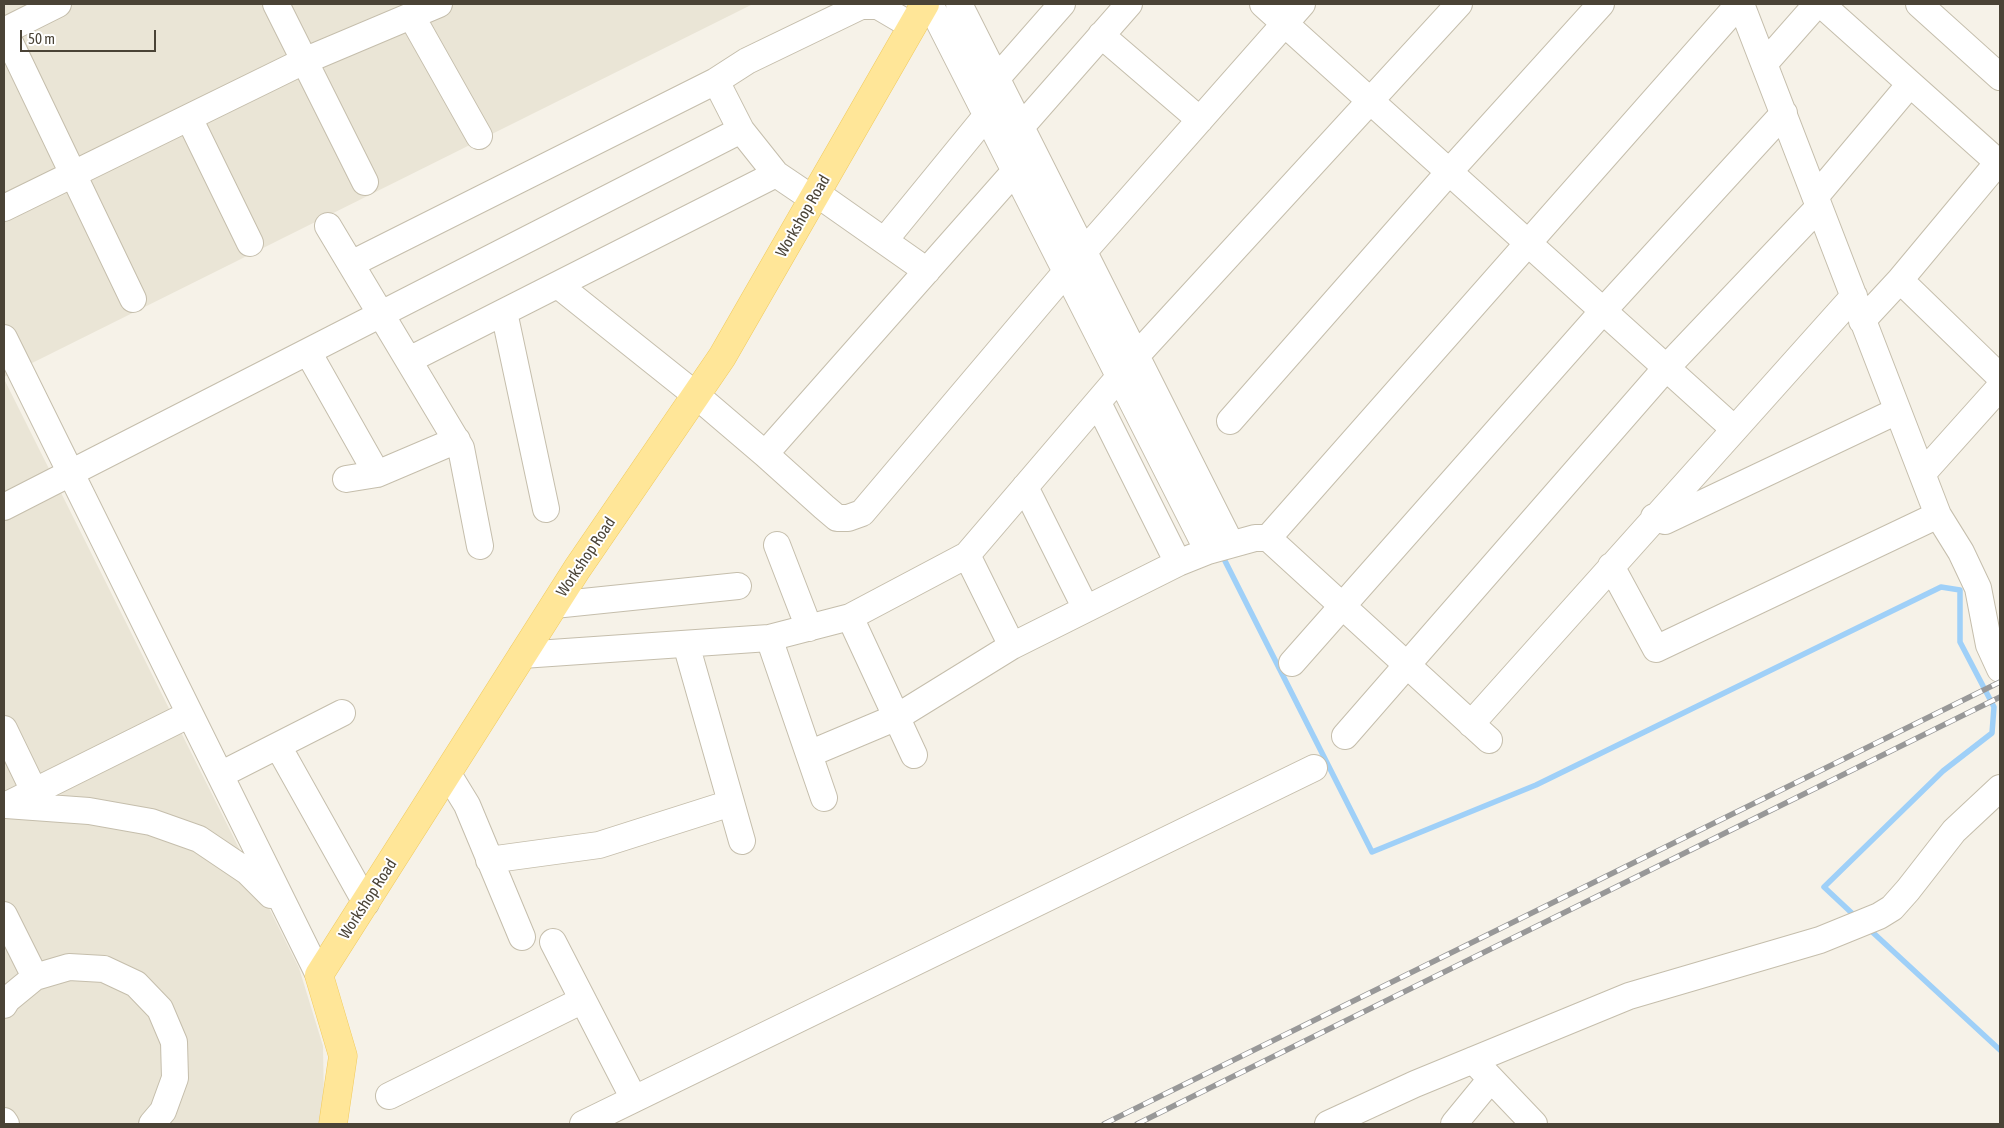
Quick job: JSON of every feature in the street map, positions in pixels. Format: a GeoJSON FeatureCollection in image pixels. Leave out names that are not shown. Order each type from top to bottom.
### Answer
{"type":"FeatureCollection","features":[{"type":"Feature","properties":{"kind":"main road","name":"Workshop Road"},"geometry":{"type":"LineString","coordinates":[[319,975],[554,605],[722,357],[919,15]]}},
{"type":"Feature","properties":{"kind":"main road"},"geometry":{"type":"LineString","coordinates":[[319,975],[343,1056],[333,1124]]}},
{"type":"Feature","properties":{"kind":"street"},"geometry":{"type":"LineString","coordinates":[[58,4],[4,31],[133,299]]}},
{"type":"Feature","properties":{"kind":"street"},"geometry":{"type":"LineString","coordinates":[[276,4],[365,182]]}},
{"type":"Feature","properties":{"kind":"street"},"geometry":{"type":"LineString","coordinates":[[4,208],[304,61],[439,4]]}},
{"type":"Feature","properties":{"kind":"street"},"geometry":{"type":"LineString","coordinates":[[930,4],[1016,171],[1137,355],[1219,548]]}},
{"type":"Feature","properties":{"kind":"street"},"geometry":{"type":"LineString","coordinates":[[959,4],[1021,127],[1120,376],[1219,548]]}},
{"type":"Feature","properties":{"kind":"street"},"geometry":{"type":"LineString","coordinates":[[997,78],[1062,4]]}},
{"type":"Feature","properties":{"kind":"street"},"geometry":{"type":"LineString","coordinates":[[1021,127],[1129,4]]}},
{"type":"Feature","properties":{"kind":"street"},"geometry":{"type":"LineString","coordinates":[[1263,4],[1733,428]]}},
{"type":"Feature","properties":{"kind":"street"},"geometry":{"type":"LineString","coordinates":[[558,285],[696,396],[837,518],[848,518],[862,512],[1075,261],[1302,4]]}},
{"type":"Feature","properties":{"kind":"street"},"geometry":{"type":"LineString","coordinates":[[1137,355],[1459,4]]}},
{"type":"Feature","properties":{"kind":"street"},"geometry":{"type":"LineString","coordinates":[[1230,421],[1449,172],[1601,4]]}},
{"type":"Feature","properties":{"kind":"street"},"geometry":{"type":"LineString","coordinates":[[1268,538],[1527,242],[1740,4],[1765,63],[1896,411],[1938,515],[1961,552],[1978,588],[1989,646],[2000,668]]}},
{"type":"Feature","properties":{"kind":"street"},"geometry":{"type":"LineString","coordinates":[[1765,63],[1817,4]]}},
{"type":"Feature","properties":{"kind":"street"},"geometry":{"type":"LineString","coordinates":[[1821,4],[2000,162],[1900,280],[1862,321]]}},
{"type":"Feature","properties":{"kind":"street"},"geometry":{"type":"LineString","coordinates":[[1918,4],[1998,69]]}},
{"type":"Feature","properties":{"kind":"street"},"geometry":{"type":"LineString","coordinates":[[351,264],[716,81],[747,61],[861,6],[878,6],[919,15]]}},
{"type":"Feature","properties":{"kind":"street"},"geometry":{"type":"LineString","coordinates":[[412,17],[479,136]]}},
{"type":"Feature","properties":{"kind":"street"},"geometry":{"type":"LineString","coordinates":[[1101,35],[1200,120]]}},
{"type":"Feature","properties":{"kind":"street"},"geometry":{"type":"LineString","coordinates":[[716,81],[740,130],[776,174],[815,196],[927,271]]}},
{"type":"Feature","properties":{"kind":"street"},"geometry":{"type":"LineString","coordinates":[[1344,736],[1405,664],[1666,368],[1818,202],[1910,84]]}},
{"type":"Feature","properties":{"kind":"street"},"geometry":{"type":"LineString","coordinates":[[1292,662],[1603,311],[1784,113]]}},
{"type":"Feature","properties":{"kind":"street"},"geometry":{"type":"LineString","coordinates":[[884,241],[987,116]]}},
{"type":"Feature","properties":{"kind":"street"},"geometry":{"type":"LineString","coordinates":[[189,118],[250,243]]}},
{"type":"Feature","properties":{"kind":"street"},"geometry":{"type":"LineString","coordinates":[[4,507],[740,130]]}},
{"type":"Feature","properties":{"kind":"street"},"geometry":{"type":"LineString","coordinates":[[765,454],[1016,171]]}},
{"type":"Feature","properties":{"kind":"street"},"geometry":{"type":"LineString","coordinates":[[409,360],[776,174]]}},
{"type":"Feature","properties":{"kind":"street"},"geometry":{"type":"LineString","coordinates":[[328,226],[461,448],[480,546]]}},
{"type":"Feature","properties":{"kind":"street"},"geometry":{"type":"LineString","coordinates":[[1900,280],[2000,377]]}},
{"type":"Feature","properties":{"kind":"street"},"geometry":{"type":"LineString","coordinates":[[809,754],[896,717],[1012,646],[1178,563],[1219,548],[1255,538],[1268,538],[1480,732],[1611,566],[1733,428],[1854,296]]}},
{"type":"Feature","properties":{"kind":"street"},"geometry":{"type":"LineString","coordinates":[[504,312],[546,509]]}},
{"type":"Feature","properties":{"kind":"street"},"geometry":{"type":"LineString","coordinates":[[4,338],[319,975]]}},
{"type":"Feature","properties":{"kind":"street"},"geometry":{"type":"LineString","coordinates":[[308,352],[377,474]]}},
{"type":"Feature","properties":{"kind":"street"},"geometry":{"type":"LineString","coordinates":[[522,656],[769,638],[850,617],[967,555],[1120,376]]}},
{"type":"Feature","properties":{"kind":"street"},"geometry":{"type":"LineString","coordinates":[[1922,473],[2000,387]]}},
{"type":"Feature","properties":{"kind":"street"},"geometry":{"type":"LineString","coordinates":[[1098,403],[1178,563]]}},
{"type":"Feature","properties":{"kind":"street"},"geometry":{"type":"LineString","coordinates":[[1654,517],[1665,521],[1896,411]]}},
{"type":"Feature","properties":{"kind":"street"},"geometry":{"type":"LineString","coordinates":[[346,479],[377,474],[457,440]]}},
{"type":"Feature","properties":{"kind":"street"},"geometry":{"type":"LineString","coordinates":[[1025,487],[1086,609]]}},
{"type":"Feature","properties":{"kind":"street"},"geometry":{"type":"LineString","coordinates":[[1611,566],[1656,649],[1938,515]]}},
{"type":"Feature","properties":{"kind":"street"},"geometry":{"type":"LineString","coordinates":[[777,546],[809,628]]}},
{"type":"Feature","properties":{"kind":"street"},"geometry":{"type":"LineString","coordinates":[[967,555],[1012,646]]}},
{"type":"Feature","properties":{"kind":"street"},"geometry":{"type":"LineString","coordinates":[[554,605],[738,586]]}},
{"type":"Feature","properties":{"kind":"street"},"geometry":{"type":"LineString","coordinates":[[850,617],[914,755]]}},
{"type":"Feature","properties":{"kind":"street"},"geometry":{"type":"LineString","coordinates":[[769,638],[824,798]]}},
{"type":"Feature","properties":{"kind":"street"},"geometry":{"type":"LineString","coordinates":[[686,644],[742,841]]}},
{"type":"Feature","properties":{"kind":"street"},"geometry":{"type":"LineString","coordinates":[[220,775],[342,712]]}},
{"type":"Feature","properties":{"kind":"street"},"geometry":{"type":"LineString","coordinates":[[5,806],[190,714]]}},
{"type":"Feature","properties":{"kind":"street"},"geometry":{"type":"LineString","coordinates":[[4,729],[34,791]]}},
{"type":"Feature","properties":{"kind":"street"},"geometry":{"type":"LineString","coordinates":[[278,746],[366,903]]}},
{"type":"Feature","properties":{"kind":"street"},"geometry":{"type":"LineString","coordinates":[[583,1124],[1314,768]]}},
{"type":"Feature","properties":{"kind":"street"},"geometry":{"type":"LineString","coordinates":[[448,774],[467,805],[522,937]]}},
{"type":"Feature","properties":{"kind":"street"},"geometry":{"type":"LineString","coordinates":[[1328,1124],[1473,1060],[1629,996],[1820,940],[1879,916],[1892,908],[1954,831],[2000,788]]}},
{"type":"Feature","properties":{"kind":"street"},"geometry":{"type":"LineString","coordinates":[[489,860],[600,845],[732,803]]}},
{"type":"Feature","properties":{"kind":"street"},"geometry":{"type":"LineString","coordinates":[[5,806],[89,811],[151,822],[199,839],[248,872],[290,916]]}},
{"type":"Feature","properties":{"kind":"street"},"geometry":{"type":"LineString","coordinates":[[4,915],[35,977]]}},
{"type":"Feature","properties":{"kind":"street"},"geometry":{"type":"LineString","coordinates":[[554,942],[634,1099]]}},
{"type":"Feature","properties":{"kind":"street"},"geometry":{"type":"LineString","coordinates":[[4,1005],[7,1000],[35,977],[69,967],[104,969],[136,984],[160,1009],[174,1042],[175,1078],[163,1111],[152,1124]]}},
{"type":"Feature","properties":{"kind":"street"},"geometry":{"type":"LineString","coordinates":[[389,1096],[583,1000]]}},
{"type":"Feature","properties":{"kind":"street"},"geometry":{"type":"LineString","coordinates":[[1473,1060],[1534,1124]]}},
{"type":"Feature","properties":{"kind":"street"},"geometry":{"type":"LineString","coordinates":[[1454,1124],[1491,1079]]}},
{"type":"Feature","properties":{"kind":"street"},"geometry":{"type":"LineString","coordinates":[[4,1120],[6,1124]]}},
{"type":"Feature","properties":{"kind":"shaded area"},"geometry":{"type":"Polygon","coordinates":[[[4,4],[753,4],[4,377],[4,4]]]}},
{"type":"Feature","properties":{"kind":"shaded area"},"geometry":{"type":"Polygon","coordinates":[[[4,379],[299,968],[323,1046],[324,1106],[318,1124],[4,1124],[4,379]]]}},
{"type":"Feature","properties":{"kind":"waterway"},"geometry":{"type":"LineString","coordinates":[[1221,553],[1372,852],[1536,785],[1941,587],[1960,590],[1960,642],[1994,707],[1992,733],[1943,771],[1824,887],[1856,917]]}},
{"type":"Feature","properties":{"kind":"waterway"},"geometry":{"type":"LineString","coordinates":[[1868,928],[2000,1050]]}},
{"type":"Feature","properties":{"kind":"railway"},"geometry":{"type":"LineString","coordinates":[[1104,1124],[2000,682]]}},
{"type":"Feature","properties":{"kind":"railway"},"geometry":{"type":"LineString","coordinates":[[1137,1124],[2000,697]]}}]}
